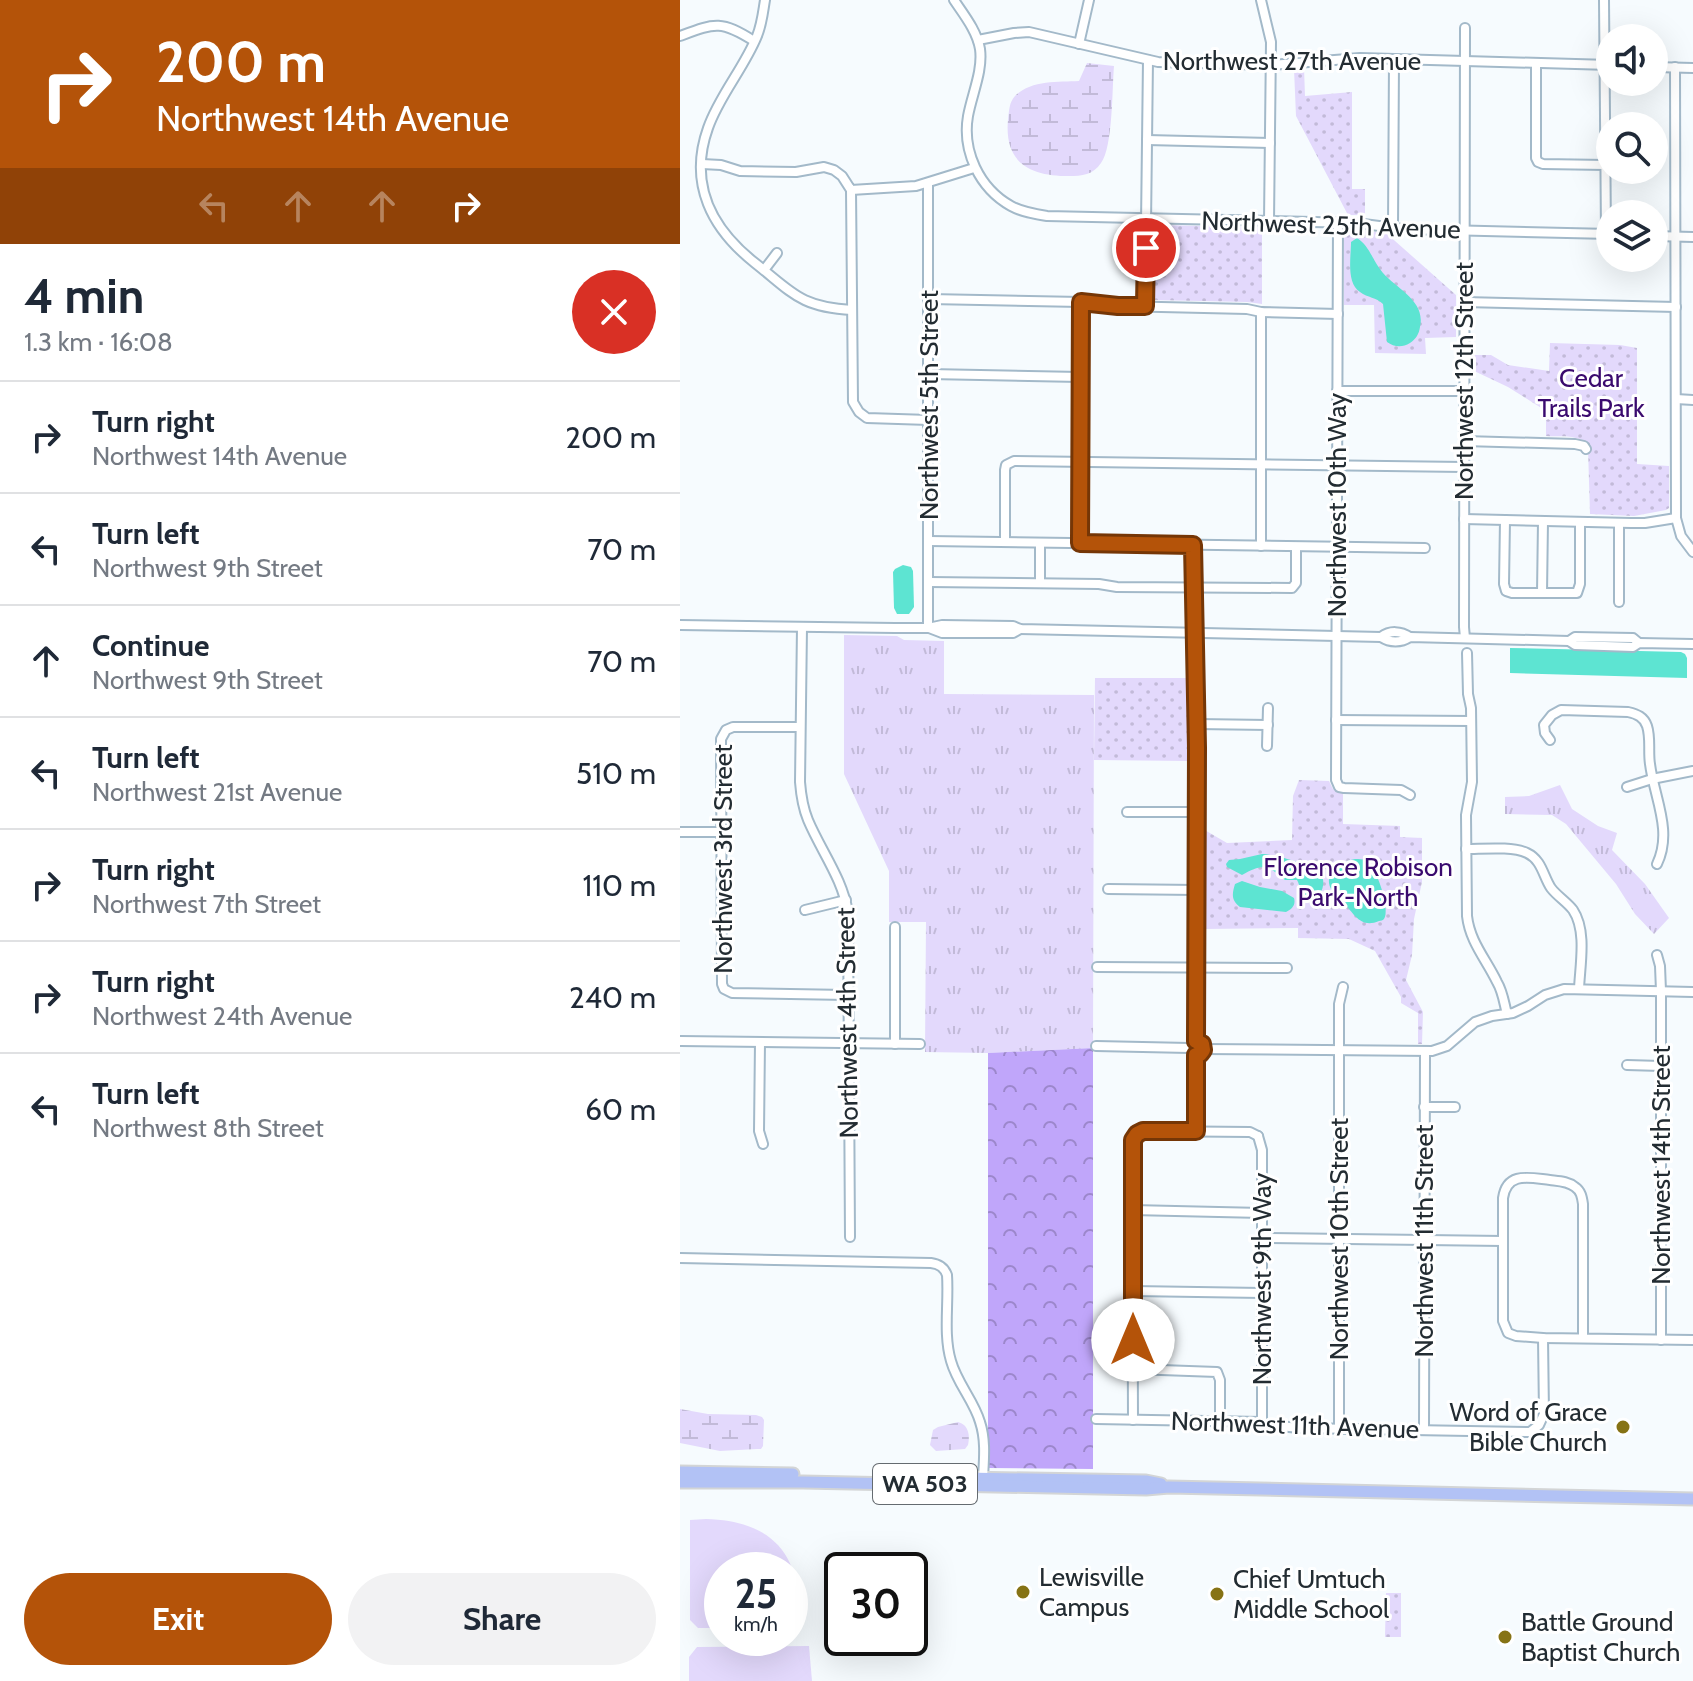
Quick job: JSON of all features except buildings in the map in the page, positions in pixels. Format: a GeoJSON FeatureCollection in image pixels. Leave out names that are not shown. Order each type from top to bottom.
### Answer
{"type":"FeatureCollection","features":[{"type":"Feature","properties":{"kind":"main road","name":"WA 503"},"geometry":{"type":"LineString","coordinates":[[680,1472],[1146,1481],[1169,1487]]}},
{"type":"Feature","properties":{"kind":"main road","name":"WA 503"},"geometry":{"type":"LineString","coordinates":[[680,1482],[1169,1487],[1693,1499]]}},
{"type":"Feature","properties":{"kind":"street"},"geometry":{"type":"LineString","coordinates":[[765,0],[763,17],[754,41],[708,128],[702,164],[703,190],[718,226],[731,242],[782,286],[808,303],[852,310]]}},
{"type":"Feature","properties":{"kind":"street"},"geometry":{"type":"LineString","coordinates":[[851,190],[928,183],[974,168],[967,128],[980,60],[978,40],[954,0]]}},
{"type":"Feature","properties":{"kind":"street"},"geometry":{"type":"LineString","coordinates":[[1079,44],[1089,0]]}},
{"type":"Feature","properties":{"kind":"street"},"geometry":{"type":"LineString","coordinates":[[1261,0],[1270,36],[1269,221]]}},
{"type":"Feature","properties":{"kind":"street"},"geometry":{"type":"LineString","coordinates":[[1604,0],[1605,24]]}},
{"type":"Feature","properties":{"kind":"street"},"geometry":{"type":"LineString","coordinates":[[680,36],[702,26],[713,25],[729,28],[754,41]]}},
{"type":"Feature","properties":{"kind":"street","name":"Northwest 12th Street"},"geometry":{"type":"LineString","coordinates":[[1465,28],[1465,638]]}},
{"type":"Feature","properties":{"kind":"street","name":"Northwest 27th Avenue"},"geometry":{"type":"LineString","coordinates":[[978,40],[1021,32],[1148,60],[1212,65],[1271,65],[1338,58],[1596,65]]}},
{"type":"Feature","properties":{"kind":"street"},"geometry":{"type":"LineString","coordinates":[[1145,306],[1148,60]]}},
{"type":"Feature","properties":{"kind":"street"},"geometry":{"type":"LineString","coordinates":[[1393,227],[1394,60]]}},
{"type":"Feature","properties":{"kind":"street"},"geometry":{"type":"LineString","coordinates":[[1536,63],[1538,162],[1596,165]]}},
{"type":"Feature","properties":{"kind":"street"},"geometry":{"type":"LineString","coordinates":[[1668,67],[1693,68]]}},
{"type":"Feature","properties":{"kind":"street"},"geometry":{"type":"LineString","coordinates":[[1675,67],[1676,518],[1681,536],[1693,552]]}},
{"type":"Feature","properties":{"kind":"street"},"geometry":{"type":"LineString","coordinates":[[1147,140],[1270,143]]}},
{"type":"Feature","properties":{"kind":"street"},"geometry":{"type":"LineString","coordinates":[[702,164],[721,165],[740,171],[796,172],[824,167],[842,176],[851,190],[852,395],[855,407],[872,419],[929,420]]}},
{"type":"Feature","properties":{"kind":"street","name":"Northwest 25th Avenue"},"geometry":{"type":"LineString","coordinates":[[974,168],[995,194],[1010,205],[1047,216],[1596,234]]}},
{"type":"Feature","properties":{"kind":"street","name":"Northwest 5th Street"},"geometry":{"type":"LineString","coordinates":[[928,183],[928,628]]}},
{"type":"Feature","properties":{"kind":"street","name":"Northwest 10th Way"},"geometry":{"type":"LineString","coordinates":[[1338,223],[1336,780],[1339,787],[1401,790],[1410,795]]}},
{"type":"Feature","properties":{"kind":"street"},"geometry":{"type":"LineString","coordinates":[[1668,236],[1693,237]]}},
{"type":"Feature","properties":{"kind":"street"},"geometry":{"type":"LineString","coordinates":[[764,270],[777,253]]}},
{"type":"Feature","properties":{"kind":"street"},"geometry":{"type":"LineString","coordinates":[[929,299],[1081,302],[1338,314]]}},
{"type":"Feature","properties":{"kind":"street"},"geometry":{"type":"LineString","coordinates":[[1080,543],[1081,302]]}},
{"type":"Feature","properties":{"kind":"street"},"geometry":{"type":"LineString","coordinates":[[1464,302],[1676,307]]}},
{"type":"Feature","properties":{"kind":"street"},"geometry":{"type":"LineString","coordinates":[[1261,312],[1261,546]]}},
{"type":"Feature","properties":{"kind":"street"},"geometry":{"type":"LineString","coordinates":[[929,374],[1080,377]]}},
{"type":"Feature","properties":{"kind":"street"},"geometry":{"type":"LineString","coordinates":[[1337,391],[1464,391]]}},
{"type":"Feature","properties":{"kind":"street"},"geometry":{"type":"LineString","coordinates":[[1676,399],[1693,400]]}},
{"type":"Feature","properties":{"kind":"street"},"geometry":{"type":"LineString","coordinates":[[1464,441],[1575,444],[1586,449]]}},
{"type":"Feature","properties":{"kind":"street"},"geometry":{"type":"LineString","coordinates":[[1005,542],[1004,483],[1006,465],[1014,461],[1464,467]]}},
{"type":"Feature","properties":{"kind":"street"},"geometry":{"type":"LineString","coordinates":[[1464,519],[1645,523],[1676,518]]}},
{"type":"Feature","properties":{"kind":"street"},"geometry":{"type":"LineString","coordinates":[[1505,520],[1504,584],[1506,591],[1512,593],[1572,594],[1578,591],[1580,522]]}},
{"type":"Feature","properties":{"kind":"street"},"geometry":{"type":"LineString","coordinates":[[1542,593],[1543,521]]}},
{"type":"Feature","properties":{"kind":"street"},"geometry":{"type":"LineString","coordinates":[[1619,523],[1619,602]]}},
{"type":"Feature","properties":{"kind":"street"},"geometry":{"type":"LineString","coordinates":[[929,541],[1425,548]]}},
{"type":"Feature","properties":{"kind":"street"},"geometry":{"type":"LineString","coordinates":[[1040,543],[1040,583]]}},
{"type":"Feature","properties":{"kind":"street"},"geometry":{"type":"LineString","coordinates":[[1133,1420],[1132,1143],[1143,1131],[1196,1131],[1197,724],[1193,545]]}},
{"type":"Feature","properties":{"kind":"street"},"geometry":{"type":"LineString","coordinates":[[929,582],[1292,588],[1296,583],[1296,547]]}},
{"type":"Feature","properties":{"kind":"street"},"geometry":{"type":"LineString","coordinates":[[680,625],[928,628],[942,633],[1013,633],[1020,629],[1337,635],[1381,637],[1387,641],[1404,641],[1410,637],[1569,641],[1575,637],[1633,638],[1639,643],[1693,644]]}},
{"type":"Feature","properties":{"kind":"street","name":"Northwest 4th Street"},"geometry":{"type":"LineString","coordinates":[[802,627],[802,801],[846,900],[850,1237]]}},
{"type":"Feature","properties":{"kind":"street"},"geometry":{"type":"LineString","coordinates":[[1467,653],[1472,782],[1466,804],[1466,908],[1469,929],[1480,955],[1500,987],[1507,1014]]}},
{"type":"Feature","properties":{"kind":"street"},"geometry":{"type":"LineString","coordinates":[[1267,746],[1268,708]]}},
{"type":"Feature","properties":{"kind":"street"},"geometry":{"type":"LineString","coordinates":[[1550,740],[1544,725],[1561,710],[1628,712],[1642,718],[1648,730],[1652,779],[1661,810],[1662,853],[1657,864]]}},
{"type":"Feature","properties":{"kind":"street"},"geometry":{"type":"LineString","coordinates":[[1336,720],[1471,721]]}},
{"type":"Feature","properties":{"kind":"street"},"geometry":{"type":"LineString","coordinates":[[1197,724],[1268,725]]}},
{"type":"Feature","properties":{"kind":"street","name":"Northwest 3rd Street"},"geometry":{"type":"LineString","coordinates":[[800,727],[740,726],[726,730],[721,739],[721,979],[724,989],[732,993],[847,995]]}},
{"type":"Feature","properties":{"kind":"street"},"geometry":{"type":"LineString","coordinates":[[1627,787],[1693,771]]}},
{"type":"Feature","properties":{"kind":"street"},"geometry":{"type":"LineString","coordinates":[[1127,812],[1197,812]]}},
{"type":"Feature","properties":{"kind":"street"},"geometry":{"type":"LineString","coordinates":[[680,832],[721,832]]}},
{"type":"Feature","properties":{"kind":"street"},"geometry":{"type":"LineString","coordinates":[[1466,849],[1518,850],[1532,856],[1540,864],[1551,887],[1576,915],[1580,934],[1579,989]]}},
{"type":"Feature","properties":{"kind":"street"},"geometry":{"type":"LineString","coordinates":[[1108,889],[1197,890]]}},
{"type":"Feature","properties":{"kind":"street"},"geometry":{"type":"LineString","coordinates":[[805,910],[846,900]]}},
{"type":"Feature","properties":{"kind":"street"},"geometry":{"type":"LineString","coordinates":[[895,927],[895,1044]]}},
{"type":"Feature","properties":{"kind":"street","name":"Northwest 14th Street"},"geometry":{"type":"LineString","coordinates":[[1657,955],[1661,991],[1661,1340]]}},
{"type":"Feature","properties":{"kind":"street"},"geometry":{"type":"LineString","coordinates":[[1097,967],[1287,968]]}},
{"type":"Feature","properties":{"kind":"street","name":"Northwest 10th Street"},"geometry":{"type":"LineString","coordinates":[[1339,1428],[1339,1004],[1343,987]]}},
{"type":"Feature","properties":{"kind":"street"},"geometry":{"type":"LineString","coordinates":[[1096,1046],[1425,1052],[1447,1046],[1475,1022],[1507,1014],[1564,989],[1693,992]]}},
{"type":"Feature","properties":{"kind":"street"},"geometry":{"type":"LineString","coordinates":[[680,1041],[920,1044]]}},
{"type":"Feature","properties":{"kind":"street"},"geometry":{"type":"LineString","coordinates":[[760,1042],[759,1131],[763,1144]]}},
{"type":"Feature","properties":{"kind":"street","name":"Northwest 11th Street"},"geometry":{"type":"LineString","coordinates":[[1424,1429],[1425,1052]]}},
{"type":"Feature","properties":{"kind":"street"},"geometry":{"type":"LineString","coordinates":[[1627,1065],[1661,1066]]}},
{"type":"Feature","properties":{"kind":"street"},"geometry":{"type":"LineString","coordinates":[[1424,1107],[1455,1107]]}},
{"type":"Feature","properties":{"kind":"street","name":"Northwest 9th Way"},"geometry":{"type":"LineString","coordinates":[[1196,1131],[1260,1134],[1262,1422]]}},
{"type":"Feature","properties":{"kind":"street"},"geometry":{"type":"LineString","coordinates":[[1583,1338],[1583,1204],[1579,1191],[1566,1183],[1524,1177],[1516,1179],[1508,1184],[1503,1198],[1503,1321],[1510,1335],[1543,1338],[1693,1340]]}},
{"type":"Feature","properties":{"kind":"street"},"geometry":{"type":"LineString","coordinates":[[1132,1210],[1262,1213]]}},
{"type":"Feature","properties":{"kind":"street"},"geometry":{"type":"LineString","coordinates":[[1262,1238],[1503,1241]]}},
{"type":"Feature","properties":{"kind":"street"},"geometry":{"type":"LineString","coordinates":[[680,1258],[939,1265],[947,1275],[947,1337],[951,1361],[980,1422],[983,1436],[983,1478]]}},
{"type":"Feature","properties":{"kind":"street"},"geometry":{"type":"LineString","coordinates":[[1133,1291],[1262,1293]]}},
{"type":"Feature","properties":{"kind":"street","name":"Northwest 11th Avenue"},"geometry":{"type":"LineString","coordinates":[[1096,1419],[1527,1433],[1539,1425],[1544,1414],[1543,1338]]}},
{"type":"Feature","properties":{"kind":"street"},"geometry":{"type":"LineString","coordinates":[[1133,1369],[1217,1372],[1220,1380],[1220,1421]]}},
{"type":"Feature","properties":{"kind":"green space"},"geometry":{"type":"Polygon","coordinates":[[[1087,63],[1114,66],[1110,131],[1101,163],[1091,172],[1078,176],[1032,170],[1015,157],[1010,147],[1008,120],[1012,101],[1021,91],[1037,84],[1079,81],[1087,63]]]}},
{"type":"Feature","properties":{"kind":"green space"},"geometry":{"type":"Polygon","coordinates":[[[1304,68],[1305,96],[1352,92],[1352,189],[1365,189],[1365,215],[1348,215],[1296,116],[1294,69],[1304,68]]]}},
{"type":"Feature","properties":{"kind":"green space"},"geometry":{"type":"Polygon","coordinates":[[[1154,225],[1262,227],[1262,304],[1153,300],[1151,228],[1154,225]]]}},
{"type":"Feature","properties":{"kind":"green space"},"geometry":{"type":"Polygon","coordinates":[[[1344,229],[1386,233],[1456,295],[1456,337],[1425,338],[1426,354],[1375,353],[1374,305],[1344,305],[1344,229]]]}},
{"type":"Feature","properties":{"kind":"green space","name":"Cedar Trails Park"},"geometry":{"type":"Polygon","coordinates":[[[1550,343],[1637,348],[1637,464],[1669,466],[1669,508],[1634,516],[1590,514],[1588,448],[1585,443],[1570,437],[1546,436],[1546,411],[1508,387],[1470,369],[1470,355],[1491,355],[1508,365],[1549,371],[1550,343]]]}},
{"type":"Feature","properties":{"kind":"green space"},"geometry":{"type":"Polygon","coordinates":[[[844,635],[944,641],[944,694],[1094,695],[1093,1048],[988,1053],[925,1052],[926,922],[889,922],[889,871],[844,774],[844,635]]]}},
{"type":"Feature","properties":{"kind":"green space"},"geometry":{"type":"Polygon","coordinates":[[[1095,678],[1188,678],[1188,761],[1094,760],[1095,678]]]}},
{"type":"Feature","properties":{"kind":"green space","name":"Florence Robison Park-North"},"geometry":{"type":"Polygon","coordinates":[[[1299,780],[1329,781],[1333,789],[1343,794],[1343,824],[1400,826],[1400,837],[1422,838],[1422,882],[1406,980],[1423,1012],[1422,1044],[1418,1044],[1418,1013],[1401,1003],[1401,997],[1375,951],[1349,939],[1298,938],[1298,928],[1204,929],[1203,829],[1227,843],[1292,840],[1293,796],[1299,780]]]}},
{"type":"Feature","properties":{"kind":"green space"},"geometry":{"type":"Polygon","coordinates":[[[1560,785],[1572,809],[1598,826],[1617,833],[1612,850],[1645,884],[1669,918],[1654,934],[1566,824],[1552,815],[1505,814],[1505,797],[1529,796],[1560,785]]]}},
{"type":"Feature","properties":{"kind":"green space"},"geometry":{"type":"Polygon","coordinates":[[[1093,1048],[1093,1469],[988,1468],[988,1053],[1093,1048]]]}},
{"type":"Feature","properties":{"kind":"green space"},"geometry":{"type":"Polygon","coordinates":[[[680,1409],[762,1417],[763,1446],[761,1449],[720,1451],[680,1443],[680,1409]]]}},
{"type":"Feature","properties":{"kind":"green space"},"geometry":{"type":"Polygon","coordinates":[[[958,1422],[968,1431],[969,1442],[965,1449],[936,1451],[930,1445],[933,1430],[958,1422]]]}},
{"type":"Feature","properties":{"kind":"green space"},"geometry":{"type":"Polygon","coordinates":[[[690,1520],[731,1521],[751,1527],[768,1536],[783,1552],[704,1552],[704,1628],[698,1628],[690,1620],[690,1520]]]}},
{"type":"Feature","properties":{"kind":"green space"},"geometry":{"type":"Polygon","coordinates":[[[1386,1593],[1401,1593],[1401,1637],[1385,1637],[1386,1593]]]}},
{"type":"Feature","properties":{"kind":"green space"},"geometry":{"type":"Polygon","coordinates":[[[808,1646],[812,1681],[689,1681],[689,1657],[697,1647],[704,1647],[704,1656],[808,1656],[808,1646]]]}},
{"type":"Feature","properties":{"kind":"shaded area"},"geometry":{"type":"Polygon","coordinates":[[[1357,238],[1383,273],[1409,296],[1419,310],[1419,332],[1407,345],[1387,342],[1383,304],[1360,292],[1353,282],[1351,242],[1357,238]]]}},
{"type":"Feature","properties":{"kind":"shaded area"},"geometry":{"type":"Polygon","coordinates":[[[903,565],[911,567],[913,571],[914,607],[909,614],[897,614],[894,608],[893,572],[903,565]]]}},
{"type":"Feature","properties":{"kind":"shaded area"},"geometry":{"type":"Polygon","coordinates":[[[1510,648],[1681,652],[1687,658],[1687,678],[1510,673],[1510,648]]]}},
{"type":"Feature","properties":{"kind":"shaded area"},"geometry":{"type":"Polygon","coordinates":[[[1262,854],[1311,867],[1321,874],[1323,884],[1318,897],[1305,897],[1297,880],[1285,880],[1265,867],[1242,875],[1226,864],[1229,860],[1262,854]]]}},
{"type":"Feature","properties":{"kind":"shaded area"},"geometry":{"type":"Polygon","coordinates":[[[1355,859],[1367,861],[1378,879],[1386,907],[1382,920],[1367,923],[1358,919],[1330,886],[1329,878],[1334,870],[1355,859]]]}},
{"type":"Feature","properties":{"kind":"shaded area"},"geometry":{"type":"Polygon","coordinates":[[[1242,881],[1282,891],[1294,898],[1294,905],[1286,912],[1240,907],[1233,894],[1235,884],[1242,881]]]}},
{"type":"Feature","properties":{"kind":"place","name":"Word of Grace Bible Church"},"geometry":{"type":"Point","coordinates":[1623,1427]}},
{"type":"Feature","properties":{"kind":"place","name":"Lewisville Campus"},"geometry":{"type":"Point","coordinates":[1023,1592]}},
{"type":"Feature","properties":{"kind":"place","name":"Chief Umtuch Middle School"},"geometry":{"type":"Point","coordinates":[1217,1594]}},
{"type":"Feature","properties":{"kind":"place","name":"Battle Ground Baptist Church"},"geometry":{"type":"Point","coordinates":[1505,1637]}},
{"type":"Feature","properties":{"kind":"route"},"geometry":{"type":"LineString","coordinates":[[1133,1340],[1133,1140],[1143,1131],[1196,1131],[1196,1055],[1203,1050],[1202,1044],[1196,1041],[1197,748],[1193,545],[1080,543],[1081,302],[1145,306],[1146,248]]}}]}
